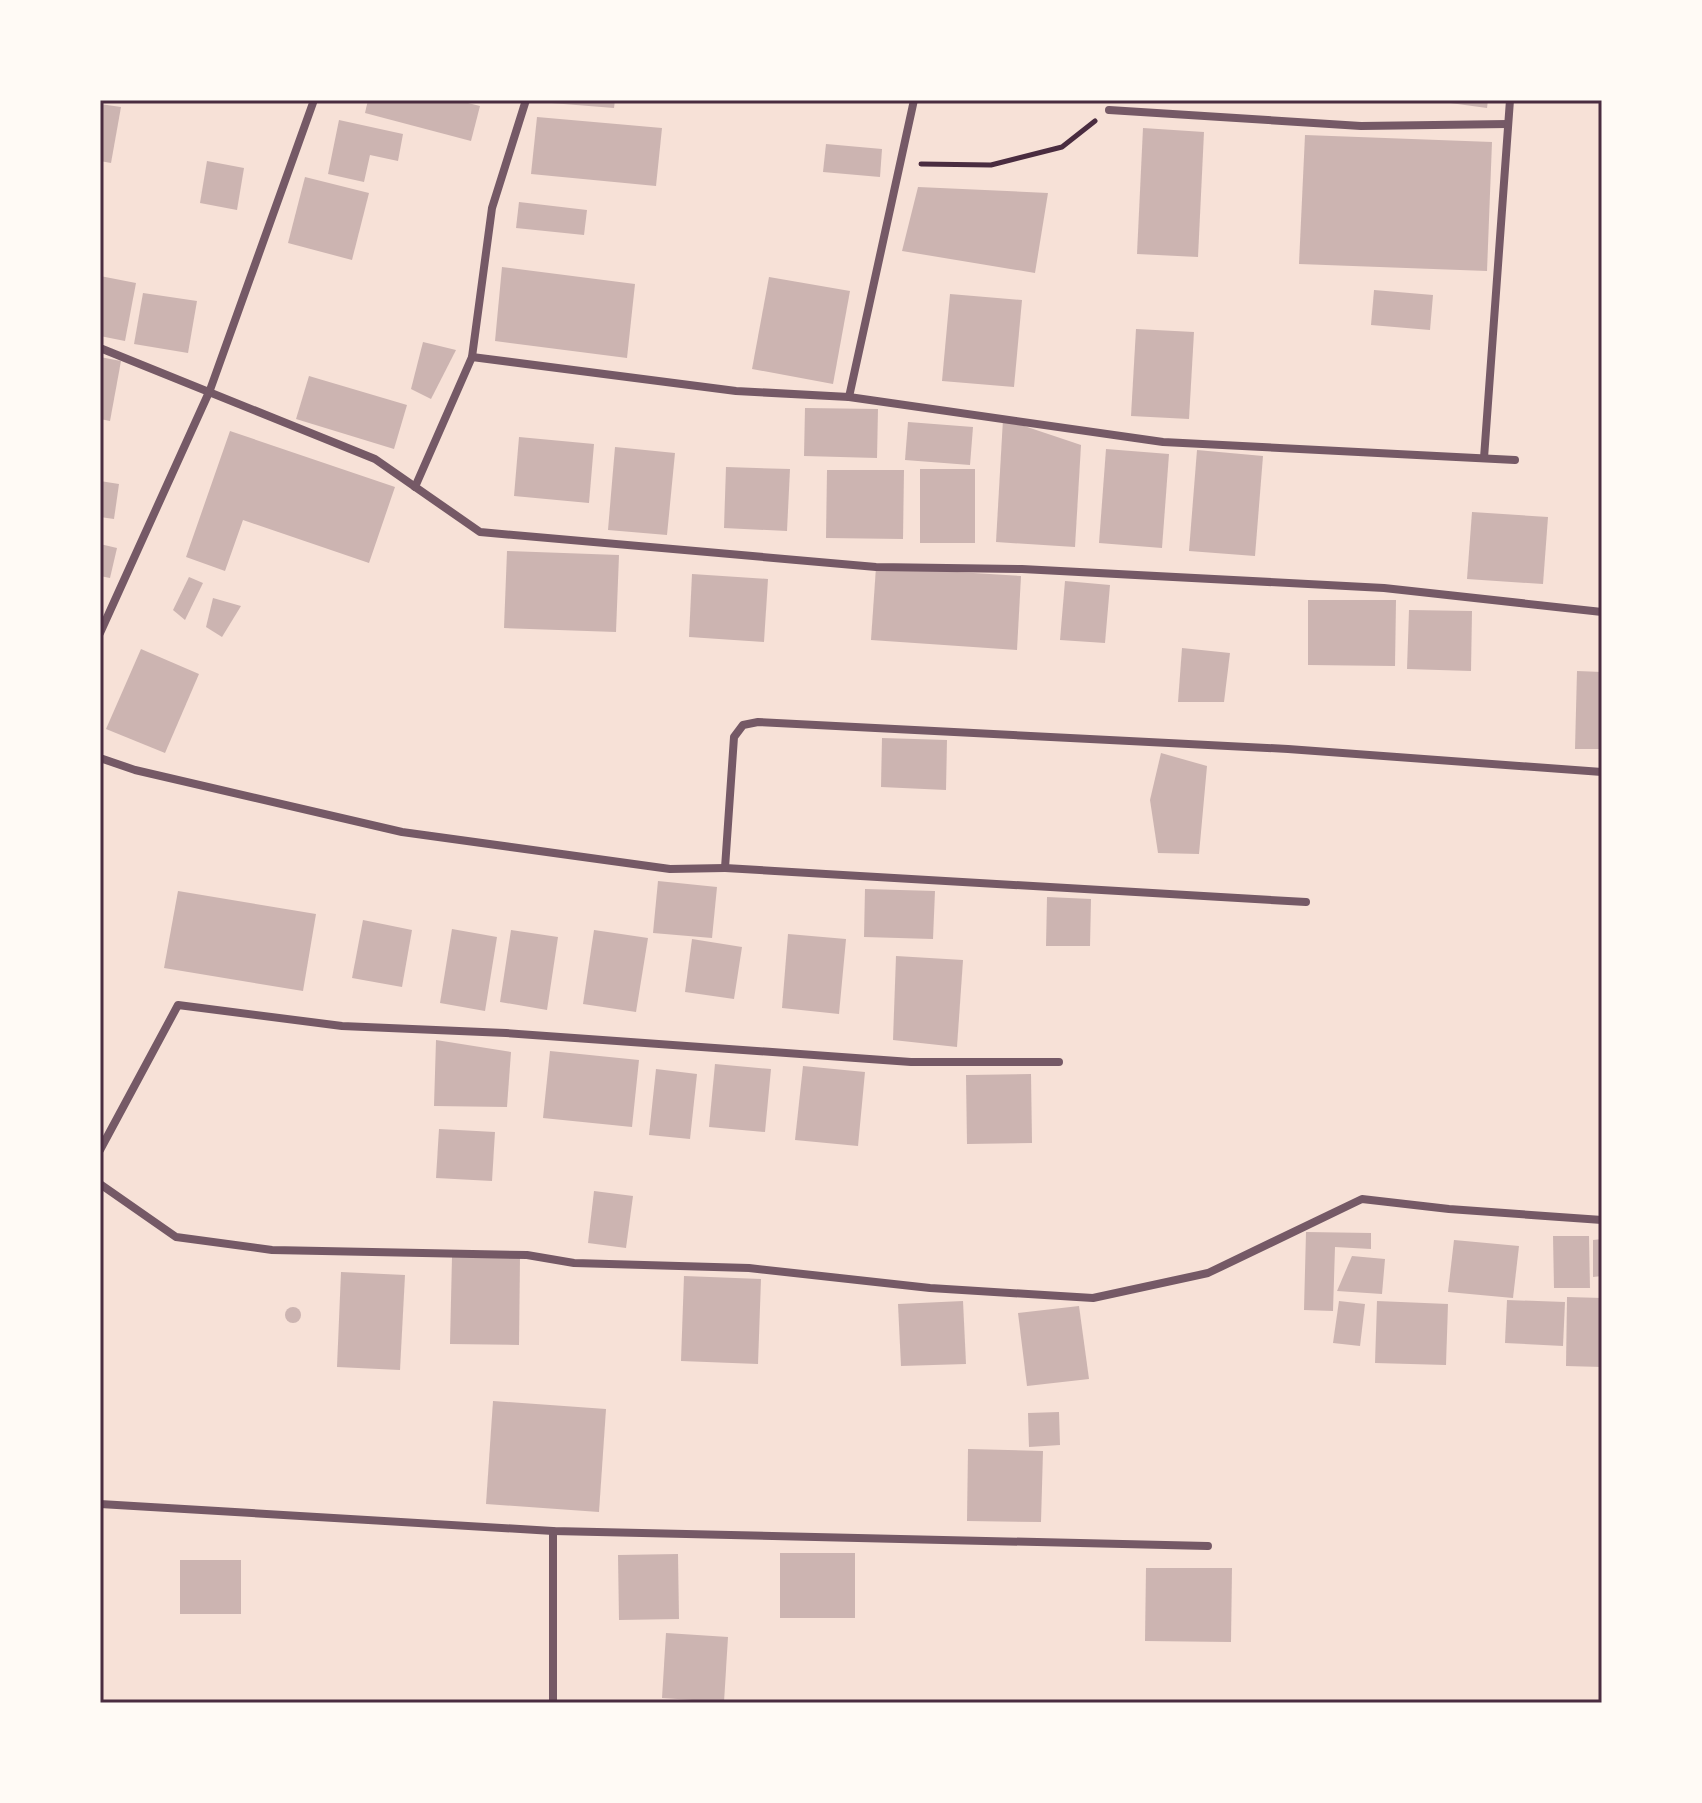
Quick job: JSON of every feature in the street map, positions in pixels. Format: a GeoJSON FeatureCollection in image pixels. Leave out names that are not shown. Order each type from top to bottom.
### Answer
{"type":"FeatureCollection","features":[{"type":"Feature","properties":{"kind":"street"},"geometry":{"type":"LineString","coordinates":[[100,633],[210,390],[314,100]]}},
{"type":"Feature","properties":{"kind":"street"},"geometry":{"type":"LineString","coordinates":[[415,487],[472,357],[492,208],[526,100]]}},
{"type":"Feature","properties":{"kind":"street"},"geometry":{"type":"LineString","coordinates":[[849,397],[914,100]]}},
{"type":"Feature","properties":{"kind":"street"},"geometry":{"type":"LineString","coordinates":[[1484,458],[1510,100]]}},
{"type":"Feature","properties":{"kind":"street"},"geometry":{"type":"LineString","coordinates":[[1109,110],[1361,126],[1508,124]]}},
{"type":"Feature","properties":{"kind":"street"},"geometry":{"type":"LineString","coordinates":[[100,348],[375,459],[480,532],[876,567],[1022,569],[1369,587],[1602,612]]}},
{"type":"Feature","properties":{"kind":"street"},"geometry":{"type":"LineString","coordinates":[[472,357],[736,391],[849,397],[1163,442],[1515,460]]}},
{"type":"Feature","properties":{"kind":"street"},"geometry":{"type":"LineString","coordinates":[[725,868],[734,737],[743,725],[758,722],[1273,748],[1602,772]]}},
{"type":"Feature","properties":{"kind":"street"},"geometry":{"type":"LineString","coordinates":[[100,758],[135,770],[402,832],[670,869],[725,868],[1306,902]]}},
{"type":"Feature","properties":{"kind":"street"},"geometry":{"type":"LineString","coordinates":[[100,1150],[178,1005],[342,1026],[506,1033],[911,1062],[1059,1062]]}},
{"type":"Feature","properties":{"kind":"street"},"geometry":{"type":"LineString","coordinates":[[100,1184],[176,1237],[272,1250],[527,1255],[574,1263],[749,1268],[930,1288],[1093,1298],[1208,1273],[1362,1199],[1602,1220]]}},
{"type":"Feature","properties":{"kind":"street"},"geometry":{"type":"LineString","coordinates":[[100,1504],[553,1531],[1208,1546]]}},
{"type":"Feature","properties":{"kind":"street"},"geometry":{"type":"LineString","coordinates":[[553,1531],[553,1703]]}},
{"type":"Feature","properties":{"kind":"path"},"geometry":{"type":"LineString","coordinates":[[902,164],[991,165],[1062,147],[1109,110]]}},
{"type":"Feature","properties":{"kind":"building"},"geometry":{"type":"Polygon","coordinates":[[[368,100],[456,100],[480,106],[471,141],[365,113],[368,100]]]}},
{"type":"Feature","properties":{"kind":"building"},"geometry":{"type":"Polygon","coordinates":[[[551,100],[615,100],[614,108],[551,103],[551,100]]]}},
{"type":"Feature","properties":{"kind":"building"},"geometry":{"type":"Polygon","coordinates":[[[1428,100],[1488,100],[1487,108],[1428,100]]]}},
{"type":"Feature","properties":{"kind":"building"},"geometry":{"type":"Polygon","coordinates":[[[100,104],[121,107],[111,163],[100,161],[100,104]]]}},
{"type":"Feature","properties":{"kind":"building"},"geometry":{"type":"Polygon","coordinates":[[[537,117],[662,128],[656,186],[531,174],[537,117]]]}},
{"type":"Feature","properties":{"kind":"building"},"geometry":{"type":"Polygon","coordinates":[[[339,120],[403,134],[398,161],[370,155],[364,182],[328,174],[339,120]]]}},
{"type":"Feature","properties":{"kind":"building"},"geometry":{"type":"Polygon","coordinates":[[[1143,128],[1204,132],[1198,257],[1137,254],[1143,128]]]}},
{"type":"Feature","properties":{"kind":"building"},"geometry":{"type":"Polygon","coordinates":[[[1305,135],[1492,142],[1487,271],[1299,264],[1305,135]]]}},
{"type":"Feature","properties":{"kind":"building"},"geometry":{"type":"Polygon","coordinates":[[[826,144],[882,149],[880,177],[823,172],[826,144]]]}},
{"type":"Feature","properties":{"kind":"building"},"geometry":{"type":"Polygon","coordinates":[[[207,161],[244,168],[237,210],[200,203],[207,161]]]}},
{"type":"Feature","properties":{"kind":"building"},"geometry":{"type":"Polygon","coordinates":[[[305,177],[369,193],[352,260],[288,243],[305,177]]]}},
{"type":"Feature","properties":{"kind":"building"},"geometry":{"type":"Polygon","coordinates":[[[918,187],[1048,193],[1035,273],[902,251],[918,187]]]}},
{"type":"Feature","properties":{"kind":"building"},"geometry":{"type":"Polygon","coordinates":[[[519,202],[587,210],[584,235],[516,228],[519,202]]]}},
{"type":"Feature","properties":{"kind":"building"},"geometry":{"type":"Polygon","coordinates":[[[502,267],[635,284],[627,358],[495,341],[502,267]]]}},
{"type":"Feature","properties":{"kind":"building"},"geometry":{"type":"Polygon","coordinates":[[[100,276],[136,283],[125,341],[100,336],[100,276]]]}},
{"type":"Feature","properties":{"kind":"building"},"geometry":{"type":"Polygon","coordinates":[[[769,277],[850,291],[833,384],[752,369],[769,277]]]}},
{"type":"Feature","properties":{"kind":"building"},"geometry":{"type":"Polygon","coordinates":[[[1374,290],[1433,295],[1430,330],[1371,325],[1374,290]]]}},
{"type":"Feature","properties":{"kind":"building"},"geometry":{"type":"Polygon","coordinates":[[[143,293],[197,301],[188,353],[134,344],[143,293]]]}},
{"type":"Feature","properties":{"kind":"building"},"geometry":{"type":"Polygon","coordinates":[[[950,294],[1022,300],[1014,387],[942,381],[950,294]]]}},
{"type":"Feature","properties":{"kind":"building"},"geometry":{"type":"Polygon","coordinates":[[[1136,329],[1194,332],[1189,419],[1131,416],[1136,329]]]}},
{"type":"Feature","properties":{"kind":"building"},"geometry":{"type":"Polygon","coordinates":[[[423,342],[456,350],[431,399],[411,389],[423,342]]]}},
{"type":"Feature","properties":{"kind":"building"},"geometry":{"type":"Polygon","coordinates":[[[100,357],[121,361],[110,421],[100,419],[100,357]]]}},
{"type":"Feature","properties":{"kind":"building"},"geometry":{"type":"Polygon","coordinates":[[[309,376],[407,405],[394,449],[296,419],[309,376]]]}},
{"type":"Feature","properties":{"kind":"building"},"geometry":{"type":"Polygon","coordinates":[[[805,408],[878,409],[877,458],[804,456],[805,408]]]}},
{"type":"Feature","properties":{"kind":"building"},"geometry":{"type":"Polygon","coordinates":[[[1003,419],[1081,445],[1075,547],[996,542],[1003,419]]]}},
{"type":"Feature","properties":{"kind":"building"},"geometry":{"type":"Polygon","coordinates":[[[908,422],[973,427],[970,465],[905,460],[908,422]]]}},
{"type":"Feature","properties":{"kind":"building"},"geometry":{"type":"Polygon","coordinates":[[[230,431],[395,487],[369,563],[243,520],[225,571],[186,557],[230,431]]]}},
{"type":"Feature","properties":{"kind":"building"},"geometry":{"type":"Polygon","coordinates":[[[519,437],[594,444],[589,503],[514,496],[519,437]]]}},
{"type":"Feature","properties":{"kind":"building"},"geometry":{"type":"Polygon","coordinates":[[[615,447],[675,453],[667,535],[608,530],[615,447]]]}},
{"type":"Feature","properties":{"kind":"building"},"geometry":{"type":"Polygon","coordinates":[[[1106,449],[1169,454],[1162,548],[1099,543],[1106,449]]]}},
{"type":"Feature","properties":{"kind":"building"},"geometry":{"type":"Polygon","coordinates":[[[1197,450],[1263,456],[1255,556],[1189,551],[1197,450]]]}},
{"type":"Feature","properties":{"kind":"building"},"geometry":{"type":"Polygon","coordinates":[[[726,467],[790,469],[787,531],[724,528],[726,467]]]}},
{"type":"Feature","properties":{"kind":"building"},"geometry":{"type":"Polygon","coordinates":[[[920,469],[975,469],[975,543],[920,543],[920,469]]]}},
{"type":"Feature","properties":{"kind":"building"},"geometry":{"type":"Polygon","coordinates":[[[827,470],[904,470],[903,539],[826,538],[827,470]]]}},
{"type":"Feature","properties":{"kind":"building"},"geometry":{"type":"Polygon","coordinates":[[[100,481],[119,484],[114,519],[100,517],[100,481]]]}},
{"type":"Feature","properties":{"kind":"building"},"geometry":{"type":"Polygon","coordinates":[[[1472,512],[1548,517],[1543,584],[1467,579],[1472,512]]]}},
{"type":"Feature","properties":{"kind":"building"},"geometry":{"type":"Polygon","coordinates":[[[100,544],[117,548],[110,578],[100,576],[100,544]]]}},
{"type":"Feature","properties":{"kind":"building"},"geometry":{"type":"Polygon","coordinates":[[[507,551],[619,555],[616,632],[504,628],[507,551]]]}},
{"type":"Feature","properties":{"kind":"building"},"geometry":{"type":"Polygon","coordinates":[[[876,567],[1021,576],[1017,650],[871,640],[876,567]]]}},
{"type":"Feature","properties":{"kind":"building"},"geometry":{"type":"Polygon","coordinates":[[[692,574],[768,579],[764,642],[689,637],[692,574]]]}},
{"type":"Feature","properties":{"kind":"building"},"geometry":{"type":"Polygon","coordinates":[[[189,577],[203,583],[185,620],[173,610],[189,577]]]}},
{"type":"Feature","properties":{"kind":"building"},"geometry":{"type":"Polygon","coordinates":[[[1065,581],[1110,585],[1105,643],[1060,640],[1065,581]]]}},
{"type":"Feature","properties":{"kind":"building"},"geometry":{"type":"Polygon","coordinates":[[[213,598],[241,606],[222,637],[206,627],[213,598]]]}},
{"type":"Feature","properties":{"kind":"building"},"geometry":{"type":"Polygon","coordinates":[[[1308,600],[1396,600],[1395,666],[1308,665],[1308,600]]]}},
{"type":"Feature","properties":{"kind":"building"},"geometry":{"type":"Polygon","coordinates":[[[1409,610],[1472,611],[1471,671],[1407,669],[1409,610]]]}},
{"type":"Feature","properties":{"kind":"building"},"geometry":{"type":"Polygon","coordinates":[[[1182,648],[1230,653],[1224,702],[1178,702],[1182,648]]]}},
{"type":"Feature","properties":{"kind":"building"},"geometry":{"type":"Polygon","coordinates":[[[141,649],[199,674],[165,753],[106,729],[141,649]]]}},
{"type":"Feature","properties":{"kind":"building"},"geometry":{"type":"Polygon","coordinates":[[[1577,671],[1602,672],[1602,749],[1575,749],[1577,671]]]}},
{"type":"Feature","properties":{"kind":"building"},"geometry":{"type":"Polygon","coordinates":[[[882,738],[947,740],[946,790],[881,787],[882,738]]]}},
{"type":"Feature","properties":{"kind":"building"},"geometry":{"type":"Polygon","coordinates":[[[1161,753],[1207,766],[1199,854],[1158,853],[1150,800],[1161,753]]]}},
{"type":"Feature","properties":{"kind":"building"},"geometry":{"type":"Polygon","coordinates":[[[658,881],[717,887],[712,938],[653,933],[658,881]]]}},
{"type":"Feature","properties":{"kind":"building"},"geometry":{"type":"Polygon","coordinates":[[[865,889],[935,891],[933,939],[864,937],[865,889]]]}},
{"type":"Feature","properties":{"kind":"building"},"geometry":{"type":"Polygon","coordinates":[[[178,891],[316,914],[303,991],[164,968],[178,891]]]}},
{"type":"Feature","properties":{"kind":"building"},"geometry":{"type":"Polygon","coordinates":[[[1047,897],[1091,899],[1090,946],[1046,946],[1047,897]]]}},
{"type":"Feature","properties":{"kind":"building"},"geometry":{"type":"Polygon","coordinates":[[[363,920],[412,930],[402,987],[352,978],[363,920]]]}},
{"type":"Feature","properties":{"kind":"building"},"geometry":{"type":"Polygon","coordinates":[[[452,929],[497,937],[485,1011],[440,1003],[452,929]]]}},
{"type":"Feature","properties":{"kind":"building"},"geometry":{"type":"Polygon","coordinates":[[[511,930],[558,937],[547,1010],[500,1002],[511,930]]]}},
{"type":"Feature","properties":{"kind":"building"},"geometry":{"type":"Polygon","coordinates":[[[594,930],[648,938],[636,1012],[583,1004],[594,930]]]}},
{"type":"Feature","properties":{"kind":"building"},"geometry":{"type":"Polygon","coordinates":[[[788,934],[846,939],[839,1014],[782,1008],[788,934]]]}},
{"type":"Feature","properties":{"kind":"building"},"geometry":{"type":"Polygon","coordinates":[[[692,939],[742,947],[734,999],[685,992],[692,939]]]}},
{"type":"Feature","properties":{"kind":"building"},"geometry":{"type":"Polygon","coordinates":[[[896,956],[963,960],[957,1047],[893,1040],[896,956]]]}},
{"type":"Feature","properties":{"kind":"building"},"geometry":{"type":"Polygon","coordinates":[[[436,1040],[511,1052],[507,1107],[434,1106],[436,1040]]]}},
{"type":"Feature","properties":{"kind":"building"},"geometry":{"type":"Polygon","coordinates":[[[550,1051],[639,1060],[632,1127],[543,1118],[550,1051]]]}},
{"type":"Feature","properties":{"kind":"building"},"geometry":{"type":"Polygon","coordinates":[[[715,1064],[771,1069],[765,1132],[709,1127],[715,1064]]]}},
{"type":"Feature","properties":{"kind":"building"},"geometry":{"type":"Polygon","coordinates":[[[803,1066],[865,1072],[858,1146],[795,1140],[803,1066]]]}},
{"type":"Feature","properties":{"kind":"building"},"geometry":{"type":"Polygon","coordinates":[[[656,1069],[697,1074],[690,1139],[649,1135],[656,1069]]]}},
{"type":"Feature","properties":{"kind":"building"},"geometry":{"type":"Polygon","coordinates":[[[1031,1074],[1032,1143],[967,1144],[966,1075],[1031,1074]]]}},
{"type":"Feature","properties":{"kind":"building"},"geometry":{"type":"Polygon","coordinates":[[[439,1129],[495,1132],[492,1181],[436,1178],[439,1129]]]}},
{"type":"Feature","properties":{"kind":"building"},"geometry":{"type":"Polygon","coordinates":[[[594,1191],[633,1196],[626,1248],[588,1243],[594,1191]]]}},
{"type":"Feature","properties":{"kind":"building"},"geometry":{"type":"Polygon","coordinates":[[[1306,1232],[1371,1233],[1371,1249],[1335,1247],[1333,1311],[1304,1310],[1306,1232]]]}},
{"type":"Feature","properties":{"kind":"building"},"geometry":{"type":"Polygon","coordinates":[[[1553,1236],[1589,1236],[1590,1288],[1554,1288],[1553,1236]]]}},
{"type":"Feature","properties":{"kind":"building"},"geometry":{"type":"Polygon","coordinates":[[[1602,1239],[1602,1276],[1593,1277],[1593,1240],[1602,1239]]]}},
{"type":"Feature","properties":{"kind":"building"},"geometry":{"type":"Polygon","coordinates":[[[1454,1240],[1519,1246],[1513,1298],[1448,1292],[1454,1240]]]}},
{"type":"Feature","properties":{"kind":"building"},"geometry":{"type":"Polygon","coordinates":[[[1352,1256],[1385,1259],[1382,1294],[1337,1291],[1352,1256]]]}},
{"type":"Feature","properties":{"kind":"building"},"geometry":{"type":"Polygon","coordinates":[[[452,1257],[520,1258],[519,1345],[450,1344],[452,1257]]]}},
{"type":"Feature","properties":{"kind":"building"},"geometry":{"type":"Polygon","coordinates":[[[341,1272],[405,1275],[400,1370],[337,1367],[341,1272]]]}},
{"type":"Feature","properties":{"kind":"building"},"geometry":{"type":"Polygon","coordinates":[[[684,1276],[761,1279],[758,1364],[681,1361],[684,1276]]]}},
{"type":"Feature","properties":{"kind":"building"},"geometry":{"type":"Polygon","coordinates":[[[1567,1297],[1602,1298],[1602,1367],[1566,1366],[1567,1297]]]}},
{"type":"Feature","properties":{"kind":"building"},"geometry":{"type":"Polygon","coordinates":[[[1507,1300],[1565,1302],[1563,1346],[1505,1343],[1507,1300]]]}},
{"type":"Feature","properties":{"kind":"building"},"geometry":{"type":"Polygon","coordinates":[[[963,1301],[966,1364],[901,1366],[898,1304],[963,1301]]]}},
{"type":"Feature","properties":{"kind":"building"},"geometry":{"type":"Polygon","coordinates":[[[1339,1301],[1365,1304],[1360,1346],[1333,1343],[1339,1301]]]}},
{"type":"Feature","properties":{"kind":"building"},"geometry":{"type":"Polygon","coordinates":[[[1377,1301],[1448,1304],[1446,1365],[1375,1363],[1377,1301]]]}},
{"type":"Feature","properties":{"kind":"building"},"geometry":{"type":"Polygon","coordinates":[[[1079,1306],[1089,1379],[1027,1386],[1018,1313],[1079,1306]]]}},
{"type":"Feature","properties":{"kind":"building"},"geometry":{"type":"Polygon","coordinates":[[[293,1307],[299,1309],[299,1321],[293,1323],[287,1321],[285,1315],[287,1309],[293,1307]]]}},
{"type":"Feature","properties":{"kind":"building"},"geometry":{"type":"Polygon","coordinates":[[[493,1401],[606,1409],[599,1512],[486,1504],[493,1401]]]}},
{"type":"Feature","properties":{"kind":"building"},"geometry":{"type":"Polygon","coordinates":[[[1059,1412],[1060,1445],[1029,1447],[1028,1413],[1059,1412]]]}},
{"type":"Feature","properties":{"kind":"building"},"geometry":{"type":"Polygon","coordinates":[[[968,1449],[1043,1451],[1041,1522],[967,1521],[968,1449]]]}},
{"type":"Feature","properties":{"kind":"building"},"geometry":{"type":"Polygon","coordinates":[[[780,1553],[855,1553],[855,1618],[780,1618],[780,1553]]]}},
{"type":"Feature","properties":{"kind":"building"},"geometry":{"type":"Polygon","coordinates":[[[678,1554],[679,1619],[619,1620],[618,1555],[678,1554]]]}},
{"type":"Feature","properties":{"kind":"building"},"geometry":{"type":"Polygon","coordinates":[[[180,1560],[241,1560],[241,1614],[180,1614],[180,1560]]]}},
{"type":"Feature","properties":{"kind":"building"},"geometry":{"type":"Polygon","coordinates":[[[1146,1568],[1232,1568],[1231,1642],[1145,1641],[1146,1568]]]}},
{"type":"Feature","properties":{"kind":"building"},"geometry":{"type":"Polygon","coordinates":[[[666,1633],[728,1637],[724,1702],[662,1698],[666,1633]]]}}]}
